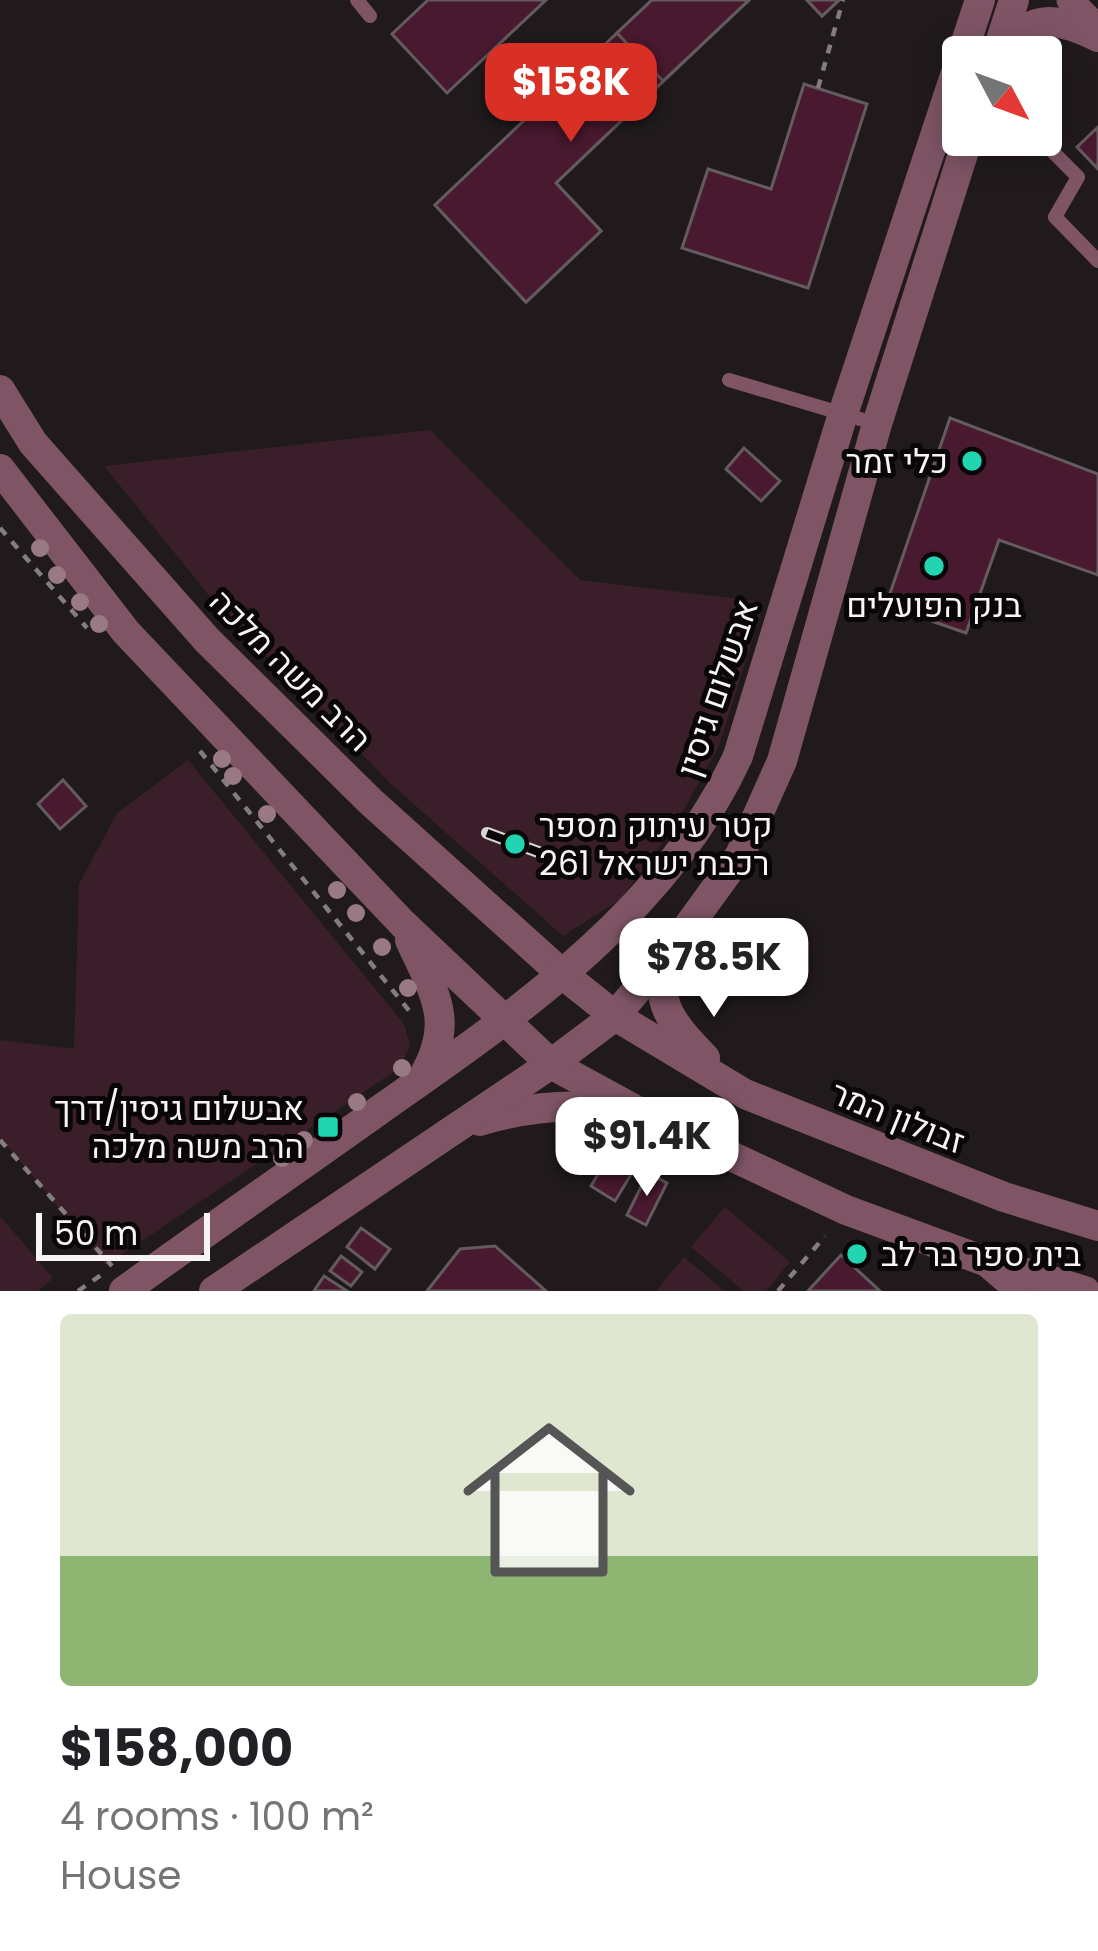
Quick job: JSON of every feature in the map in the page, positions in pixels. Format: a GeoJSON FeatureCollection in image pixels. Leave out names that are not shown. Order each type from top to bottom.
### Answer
{"type":"FeatureCollection","features":[{"type":"Feature","properties":{"kind":"street","name":"אבשלום גיסין"},"geometry":{"type":"LineString","coordinates":[[127,1289],[503,1021],[632,909],[695,836],[738,756],[843,414],[980,0]]}},
{"type":"Feature","properties":{"kind":"street"},"geometry":{"type":"LineString","coordinates":[[1002,36],[1014,0]]}},
{"type":"Feature","properties":{"kind":"street"},"geometry":{"type":"LineString","coordinates":[[1070,0],[1098,33]]}},
{"type":"Feature","properties":{"kind":"street"},"geometry":{"type":"LineString","coordinates":[[1015,36],[1027,25],[1042,22],[1098,33]]}},
{"type":"Feature","properties":{"kind":"street"},"geometry":{"type":"LineString","coordinates":[[214,1291],[615,1016],[676,944],[740,855],[782,761],[877,424],[962,156]]}},
{"type":"Feature","properties":{"kind":"street","name":"הרב משה מלכה"},"geometry":{"type":"LineString","coordinates":[[0,390],[33,443],[207,640],[370,801],[561,973]]}},
{"type":"Feature","properties":{"kind":"street"},"geometry":{"type":"LineString","coordinates":[[0,469],[126,632],[403,924],[551,1064],[650,1118],[846,1210],[982,1260],[1085,1291]]}},
{"type":"Feature","properties":{"kind":"street"},"geometry":{"type":"LineString","coordinates":[[403,924],[440,1005],[438,1053],[421,1081]]}},
{"type":"Feature","properties":{"kind":"street"},"geometry":{"type":"LineString","coordinates":[[676,944],[663,971],[660,992],[667,1015],[746,1094]]}},
{"type":"Feature","properties":{"kind":"street","name":"זבולון המר"},"geometry":{"type":"LineString","coordinates":[[561,973],[615,1016],[746,1094],[1004,1197],[1098,1226]]}},
{"type":"Feature","properties":{"kind":"street"},"geometry":{"type":"LineString","coordinates":[[436,1139],[490,1118],[565,1106],[602,1107],[650,1118]]}},
{"type":"Feature","properties":{"kind":"street"},"geometry":{"type":"LineString","coordinates":[[982,1260],[1019,1291]]}},
{"type":"Feature","properties":{"kind":"lane"},"geometry":{"type":"LineString","coordinates":[[357,0],[370,16]]}},
{"type":"Feature","properties":{"kind":"lane"},"geometry":{"type":"LineString","coordinates":[[1057,156],[1078,177],[1055,218],[1098,261]]}},
{"type":"Feature","properties":{"kind":"lane"},"geometry":{"type":"LineString","coordinates":[[729,380],[877,424]]}},
{"type":"Feature","properties":{"kind":"path"},"geometry":{"type":"LineString","coordinates":[[818,88],[843,0]]}},
{"type":"Feature","properties":{"kind":"path"},"geometry":{"type":"LineString","coordinates":[[0,528],[96,638]]}},
{"type":"Feature","properties":{"kind":"path"},"geometry":{"type":"LineString","coordinates":[[193,742],[408,1009],[438,1053]]}},
{"type":"Feature","properties":{"kind":"path"},"geometry":{"type":"LineString","coordinates":[[0,1140],[127,1289]]}},
{"type":"Feature","properties":{"kind":"path"},"geometry":{"type":"LineString","coordinates":[[778,1291],[825,1236]]}},
{"type":"Feature","properties":{"kind":"shaded area"},"geometry":{"type":"Polygon","coordinates":[[[430,430],[580,580],[764,602],[719,746],[678,820],[621,899],[563,936],[390,783],[220,609],[104,466],[430,430]]]}},
{"type":"Feature","properties":{"kind":"shaded area"},"geometry":{"type":"Polygon","coordinates":[[[188,760],[404,1024],[410,1045],[401,1067],[106,1265],[0,1137],[0,1040],[74,1049],[79,884],[117,813],[188,760]]]}},
{"type":"Feature","properties":{"kind":"shaded area"},"geometry":{"type":"Polygon","coordinates":[[[725,1207],[790,1262],[766,1291],[744,1291],[691,1247],[725,1207]]]}},
{"type":"Feature","properties":{"kind":"shaded area"},"geometry":{"type":"Polygon","coordinates":[[[0,1216],[53,1278],[38,1291],[0,1291],[0,1216]]]}},
{"type":"Feature","properties":{"kind":"shaded area"},"geometry":{"type":"Polygon","coordinates":[[[684,1257],[725,1291],[656,1291],[684,1257]]]}},
{"type":"Feature","properties":{"kind":"building"},"geometry":{"type":"Polygon","coordinates":[[[428,0],[546,0],[447,93],[392,34],[428,0]]]}},
{"type":"Feature","properties":{"kind":"building"},"geometry":{"type":"Polygon","coordinates":[[[652,0],[749,0],[556,183],[601,231],[526,302],[435,205],[652,0]]]}},
{"type":"Feature","properties":{"kind":"building"},"geometry":{"type":"Polygon","coordinates":[[[652,0],[749,0],[663,81],[617,33],[652,0]]]}},
{"type":"Feature","properties":{"kind":"building"},"geometry":{"type":"Polygon","coordinates":[[[807,0],[839,0],[822,16],[807,0]]]}},
{"type":"Feature","properties":{"kind":"building"},"geometry":{"type":"Polygon","coordinates":[[[807,0],[839,0],[822,16],[807,0]]]}},
{"type":"Feature","properties":{"kind":"building"},"geometry":{"type":"Polygon","coordinates":[[[807,0],[839,0],[822,16],[807,0]]]}},
{"type":"Feature","properties":{"kind":"building"},"geometry":{"type":"Polygon","coordinates":[[[576,71],[622,120],[556,183],[601,231],[526,302],[435,205],[576,71]]]}},
{"type":"Feature","properties":{"kind":"building"},"geometry":{"type":"Polygon","coordinates":[[[804,84],[867,104],[808,288],[682,248],[708,169],[771,189],[804,84]]]}},
{"type":"Feature","properties":{"kind":"building"},"geometry":{"type":"Polygon","coordinates":[[[1098,127],[1098,169],[1077,147],[1098,127]]]}},
{"type":"Feature","properties":{"kind":"building"},"geometry":{"type":"Polygon","coordinates":[[[950,418],[1098,474],[1098,575],[999,540],[966,633],[886,605],[950,418]]]}},
{"type":"Feature","properties":{"kind":"building"},"geometry":{"type":"Polygon","coordinates":[[[744,448],[780,481],[761,501],[726,469],[744,448]]]}},
{"type":"Feature","properties":{"kind":"building"},"geometry":{"type":"Polygon","coordinates":[[[63,780],[86,806],[60,829],[38,804],[63,780]]]}},
{"type":"Feature","properties":{"kind":"building"},"geometry":{"type":"Polygon","coordinates":[[[614,1148],[638,1163],[615,1201],[591,1186],[614,1148]]]}},
{"type":"Feature","properties":{"kind":"building"},"geometry":{"type":"Polygon","coordinates":[[[648,1173],[667,1183],[646,1225],[627,1215],[648,1173]]]}},
{"type":"Feature","properties":{"kind":"building"},"geometry":{"type":"Polygon","coordinates":[[[361,1228],[390,1249],[375,1269],[347,1247],[361,1228]]]}},
{"type":"Feature","properties":{"kind":"building"},"geometry":{"type":"Polygon","coordinates":[[[495,1246],[546,1291],[427,1291],[460,1249],[495,1246]]]}},
{"type":"Feature","properties":{"kind":"building"},"geometry":{"type":"Polygon","coordinates":[[[841,1255],[880,1291],[808,1291],[841,1255]]]}},
{"type":"Feature","properties":{"kind":"building"},"geometry":{"type":"Polygon","coordinates":[[[341,1256],[362,1272],[351,1286],[330,1271],[341,1256]]]}},
{"type":"Feature","properties":{"kind":"building"},"geometry":{"type":"Polygon","coordinates":[[[324,1276],[347,1291],[314,1291],[324,1276]]]}},
{"type":"Feature","properties":{"kind":"railway"},"geometry":{"type":"LineString","coordinates":[[487,833],[541,853]]}},
{"type":"Feature","properties":{"kind":"place","name":"כלי זמר"},"geometry":{"type":"Point","coordinates":[972,461]}},
{"type":"Feature","properties":{"kind":"place","name":"בנק הפועלים"},"geometry":{"type":"Point","coordinates":[934,566]}},
{"type":"Feature","properties":{"kind":"place","name":"קטר עיתוק מספר 261 רכבת ישראל"},"geometry":{"type":"Point","coordinates":[515,844]}},
{"type":"Feature","properties":{"kind":"place","name":"אבשלום גיסין/דרך הרב משה מלכה"},"geometry":{"type":"Point","coordinates":[328,1127]}},
{"type":"Feature","properties":{"kind":"place","name":"בית ספר בר לב"},"geometry":{"type":"Point","coordinates":[857,1254]}}]}
